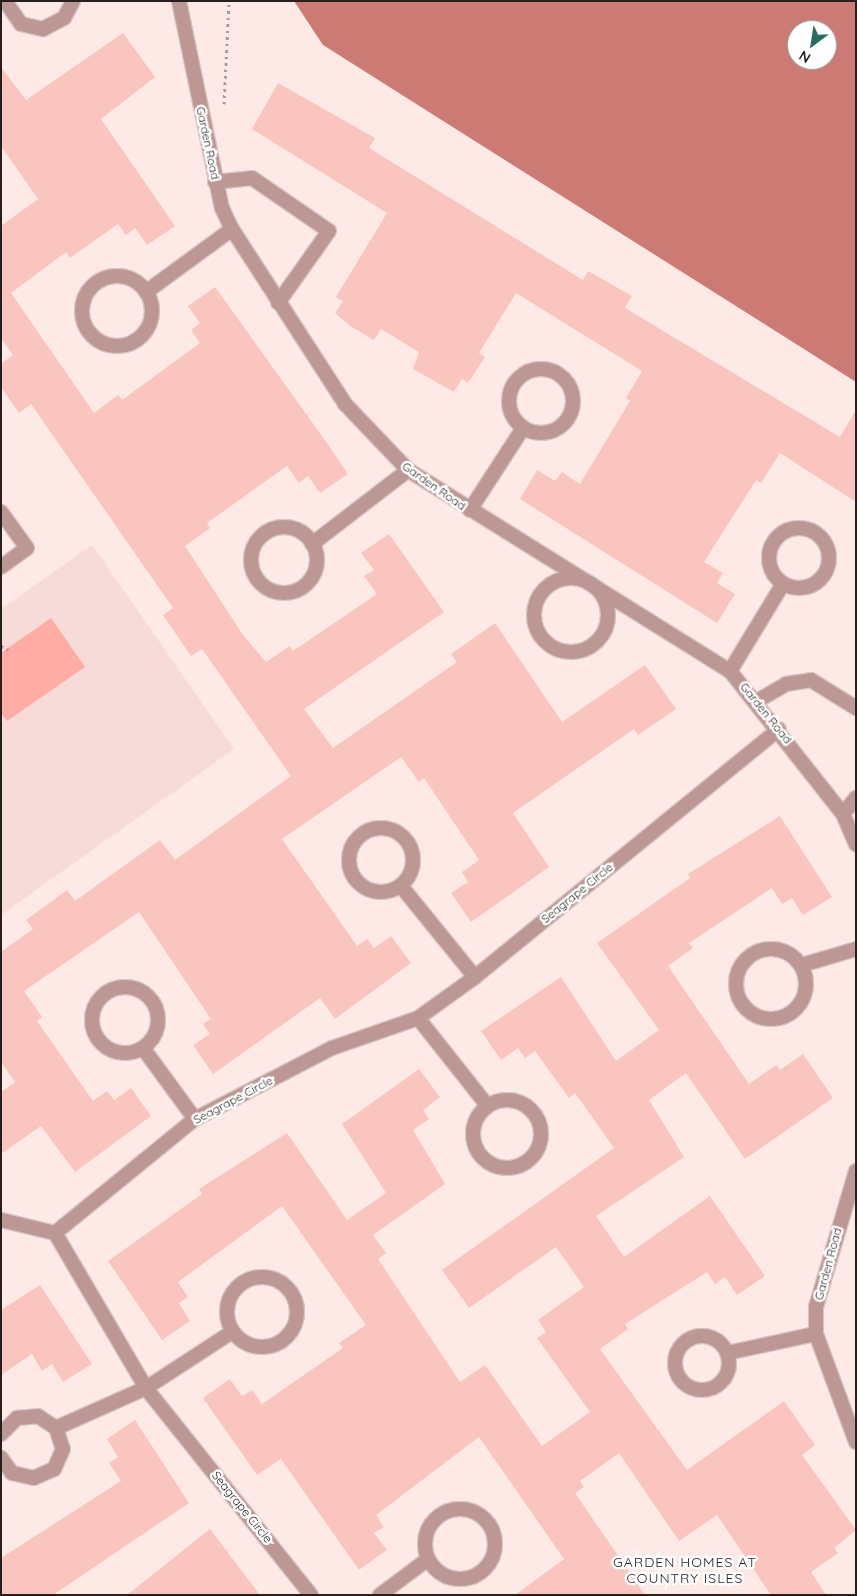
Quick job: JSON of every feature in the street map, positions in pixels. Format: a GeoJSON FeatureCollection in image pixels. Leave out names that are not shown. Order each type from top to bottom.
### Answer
{"type":"FeatureCollection","features":[{"type":"Feature","properties":{"kind":"street"},"geometry":{"type":"LineString","coordinates":[[4,1],[21,24],[43,29],[64,18],[73,1]]}},
{"type":"Feature","properties":{"kind":"street","name":"Garden Road"},"geometry":{"type":"LineString","coordinates":[[179,1],[215,182],[232,229],[345,404],[408,470],[730,671],[757,701],[843,814],[856,844]]}},
{"type":"Feature","properties":{"kind":"street"},"geometry":{"type":"LineString","coordinates":[[215,182],[252,178],[329,231],[278,303]]}},
{"type":"Feature","properties":{"kind":"street"},"geometry":{"type":"LineString","coordinates":[[146,292],[232,229]]}},
{"type":"Feature","properties":{"kind":"street"},"geometry":{"type":"LineString","coordinates":[[118,276],[146,292],[152,315],[148,326],[132,343],[109,345],[89,332],[83,322],[83,300],[96,283],[118,276]]}},
{"type":"Feature","properties":{"kind":"street"},"geometry":{"type":"LineString","coordinates":[[548,369],[558,373],[572,391],[571,413],[560,426],[545,433],[523,428],[510,411],[510,388],[526,372],[548,369]]}},
{"type":"Feature","properties":{"kind":"street"},"geometry":{"type":"LineString","coordinates":[[470,510],[523,428]]}},
{"type":"Feature","properties":{"kind":"street"},"geometry":{"type":"LineString","coordinates":[[312,544],[408,470]]}},
{"type":"Feature","properties":{"kind":"street"},"geometry":{"type":"LineString","coordinates":[[1,512],[26,548],[1,567]]}},
{"type":"Feature","properties":{"kind":"street"},"geometry":{"type":"LineString","coordinates":[[274,528],[296,530],[312,544],[316,554],[314,575],[298,590],[272,591],[253,573],[252,551],[257,541],[274,528]]}},
{"type":"Feature","properties":{"kind":"street"},"geometry":{"type":"LineString","coordinates":[[792,528],[815,532],[829,551],[826,574],[806,588],[783,584],[769,565],[773,542],[792,528]]}},
{"type":"Feature","properties":{"kind":"street"},"geometry":{"type":"LineString","coordinates":[[572,578],[596,586],[607,606],[608,618],[599,640],[585,649],[567,652],[545,642],[534,619],[539,594],[560,579],[572,578]]}},
{"type":"Feature","properties":{"kind":"street"},"geometry":{"type":"LineString","coordinates":[[730,671],[783,584]]}},
{"type":"Feature","properties":{"kind":"street"},"geometry":{"type":"LineString","coordinates":[[757,701],[786,684],[811,680],[856,708]]}},
{"type":"Feature","properties":{"kind":"street","name":"Seagrape Circle"},"geometry":{"type":"LineString","coordinates":[[311,1595],[146,1388],[55,1233],[195,1120],[332,1048],[418,1018],[475,977],[779,729]]}},
{"type":"Feature","properties":{"kind":"street"},"geometry":{"type":"LineString","coordinates":[[843,814],[856,798]]}},
{"type":"Feature","properties":{"kind":"street"},"geometry":{"type":"LineString","coordinates":[[383,828],[394,831],[410,846],[412,867],[401,886],[391,891],[369,890],[353,875],[350,853],[362,835],[383,828]]}},
{"type":"Feature","properties":{"kind":"street"},"geometry":{"type":"LineString","coordinates":[[401,886],[475,977]]}},
{"type":"Feature","properties":{"kind":"street"},"geometry":{"type":"LineString","coordinates":[[802,965],[856,949]]}},
{"type":"Feature","properties":{"kind":"street"},"geometry":{"type":"LineString","coordinates":[[758,950],[783,950],[802,965],[807,989],[789,1014],[760,1017],[740,1002],[736,990],[740,966],[758,950]]}},
{"type":"Feature","properties":{"kind":"street"},"geometry":{"type":"LineString","coordinates":[[117,987],[140,990],[156,1007],[157,1030],[143,1048],[132,1052],[109,1050],[94,1033],[92,1010],[106,991],[117,987]]}},
{"type":"Feature","properties":{"kind":"street"},"geometry":{"type":"LineString","coordinates":[[418,1018],[487,1105]]}},
{"type":"Feature","properties":{"kind":"street"},"geometry":{"type":"LineString","coordinates":[[143,1048],[195,1120]]}},
{"type":"Feature","properties":{"kind":"street"},"geometry":{"type":"LineString","coordinates":[[510,1099],[531,1109],[542,1131],[535,1153],[527,1162],[503,1168],[492,1165],[475,1148],[473,1124],[487,1105],[510,1099]]}},
{"type":"Feature","properties":{"kind":"street","name":"Garden Road"},"geometry":{"type":"LineString","coordinates":[[855,1440],[816,1334],[816,1307],[856,1171]]}},
{"type":"Feature","properties":{"kind":"street"},"geometry":{"type":"LineString","coordinates":[[1,1220],[55,1233]]}},
{"type":"Feature","properties":{"kind":"street"},"geometry":{"type":"LineString","coordinates":[[260,1276],[272,1278],[292,1293],[297,1304],[296,1322],[276,1345],[252,1346],[232,1332],[226,1308],[242,1283],[260,1276]]}},
{"type":"Feature","properties":{"kind":"street"},"geometry":{"type":"LineString","coordinates":[[56,1428],[146,1388],[232,1332]]}},
{"type":"Feature","properties":{"kind":"street"},"geometry":{"type":"LineString","coordinates":[[727,1353],[816,1334]]}},
{"type":"Feature","properties":{"kind":"street"},"geometry":{"type":"LineString","coordinates":[[855,1440],[856,1412]]}},
{"type":"Feature","properties":{"kind":"street"},"geometry":{"type":"LineString","coordinates":[[1,1434],[7,1424],[27,1415],[48,1420],[56,1428],[63,1449],[54,1469],[45,1475],[22,1478],[12,1473],[1,1458]]}},
{"type":"Feature","properties":{"kind":"street"},"geometry":{"type":"LineString","coordinates":[[457,1508],[480,1514],[493,1533],[494,1550],[487,1566],[468,1578],[445,1576],[428,1559],[425,1537],[436,1517],[446,1511],[457,1508]]}},
{"type":"Feature","properties":{"kind":"street"},"geometry":{"type":"LineString","coordinates":[[380,1595],[428,1559]]}},
{"type":"Feature","properties":{"kind":"path"},"geometry":{"type":"LineString","coordinates":[[223,114],[230,55],[229,1]]}},
{"type":"Feature","properties":{"kind":"path"},"geometry":{"type":"LineString","coordinates":[[1,646],[8,649]]}},
{"type":"Feature","properties":{"kind":"shaded area"},"geometry":{"type":"Polygon","coordinates":[[[294,1],[856,1],[856,382],[323,45],[294,1]]]}},
{"type":"Feature","properties":{"kind":"shaded area"},"geometry":{"type":"Polygon","coordinates":[[[92,545],[234,749],[1,915],[1,609],[92,545]]]}},
{"type":"Feature","properties":{"kind":"shaded area"},"geometry":{"type":"Polygon","coordinates":[[[51,618],[85,667],[7,721],[1,713],[1,653],[51,618]]]}},
{"type":"Feature","properties":{"kind":"building"},"geometry":{"type":"Polygon","coordinates":[[[123,33],[155,77],[101,119],[175,226],[147,245],[135,228],[126,235],[118,224],[70,258],[66,252],[11,293],[94,413],[118,395],[122,400],[200,343],[191,330],[200,323],[188,306],[215,287],[327,443],[348,474],[320,493],[308,476],[299,483],[287,466],[207,523],[210,528],[185,546],[243,635],[266,662],[290,646],[293,651],[377,594],[364,576],[374,570],[361,553],[389,534],[444,612],[304,709],[333,748],[457,662],[451,654],[495,623],[562,722],[645,665],[676,709],[638,735],[634,729],[513,813],[549,867],[471,922],[451,893],[468,882],[462,872],[479,860],[424,778],[419,782],[401,757],[282,839],[357,946],[367,939],[374,948],[391,936],[411,963],[335,1019],[320,998],[213,1074],[193,1045],[210,1034],[203,1024],[211,1019],[139,912],[24,991],[42,1017],[37,1021],[93,1101],[107,1091],[114,1100],[131,1088],[151,1116],[75,1172],[41,1126],[1,1154],[1,1092],[15,1082],[1,1062],[1,952],[33,929],[26,920],[67,890],[75,901],[160,840],[175,860],[291,776],[202,649],[191,656],[163,615],[173,608],[31,404],[19,413],[1,387],[1,364],[13,355],[1,338],[1,226],[38,199],[1,146],[1,67],[26,100],[123,33]]]}},
{"type":"Feature","properties":{"kind":"building"},"geometry":{"type":"Polygon","coordinates":[[[278,83],[375,138],[369,148],[583,280],[588,271],[632,296],[625,308],[840,437],[856,410],[856,502],[780,453],[761,483],[756,480],[704,562],[723,573],[717,583],[735,594],[717,623],[520,499],[537,470],[555,481],[562,472],[580,484],[630,401],[626,398],[642,371],[516,293],[479,353],[485,357],[468,383],[462,379],[454,392],[413,369],[419,352],[381,329],[374,340],[350,326],[335,313],[343,301],[336,297],[387,213],[252,129],[278,83]]]}},
{"type":"Feature","properties":{"kind":"building"},"geometry":{"type":"Polygon","coordinates":[[[780,816],[832,897],[803,915],[792,898],[782,904],[772,888],[689,943],[693,948],[668,966],[749,1084],[776,1065],[780,1070],[803,1054],[833,1098],[745,1159],[686,1073],[649,1100],[684,1157],[596,1216],[624,1257],[710,1196],[765,1276],[737,1295],[725,1277],[715,1284],[707,1272],[625,1324],[628,1329],[600,1349],[687,1470],[784,1401],[815,1445],[802,1455],[856,1530],[834,1548],[838,1553],[811,1572],[826,1595],[771,1595],[717,1515],[679,1541],[619,1453],[580,1481],[584,1487],[575,1493],[645,1595],[515,1595],[564,1559],[479,1437],[376,1515],[384,1527],[374,1533],[387,1550],[359,1570],[281,1459],[257,1475],[203,1398],[230,1379],[242,1396],[252,1390],[262,1404],[343,1348],[339,1343],[366,1325],[282,1206],[178,1282],[188,1297],[179,1303],[190,1321],[162,1340],[108,1261],[202,1194],[199,1189],[287,1133],[347,1220],[386,1193],[342,1124],[419,1069],[440,1097],[423,1110],[429,1119],[413,1130],[445,1184],[373,1235],[386,1253],[378,1259],[460,1382],[485,1365],[542,1446],[590,1412],[537,1338],[546,1332],[538,1320],[584,1287],[556,1247],[469,1308],[442,1270],[614,1148],[575,1093],[569,1098],[535,1051],[525,1058],[518,1048],[501,1060],[481,1031],[561,977],[616,1061],[659,1030],[597,943],[690,878],[688,874],[780,816]]]}},
{"type":"Feature","properties":{"kind":"building"},"geometry":{"type":"Polygon","coordinates":[[[40,1285],[92,1364],[63,1382],[52,1364],[42,1371],[32,1354],[1,1375],[1,1310],[40,1285]]]}},
{"type":"Feature","properties":{"kind":"building"},"geometry":{"type":"Polygon","coordinates":[[[135,1420],[189,1503],[53,1595],[1,1595],[1,1558],[121,1481],[109,1463],[118,1457],[107,1439],[135,1420]]]}},
{"type":"Feature","properties":{"kind":"building"},"geometry":{"type":"Polygon","coordinates":[[[210,1529],[260,1595],[127,1595],[210,1529]]]}},
{"type":"Feature","properties":{"kind":"district","name":"GARDEN HOMES AT COUNTRY ISLES"},"geometry":{"type":"Point","coordinates":[685,1570]}}]}
